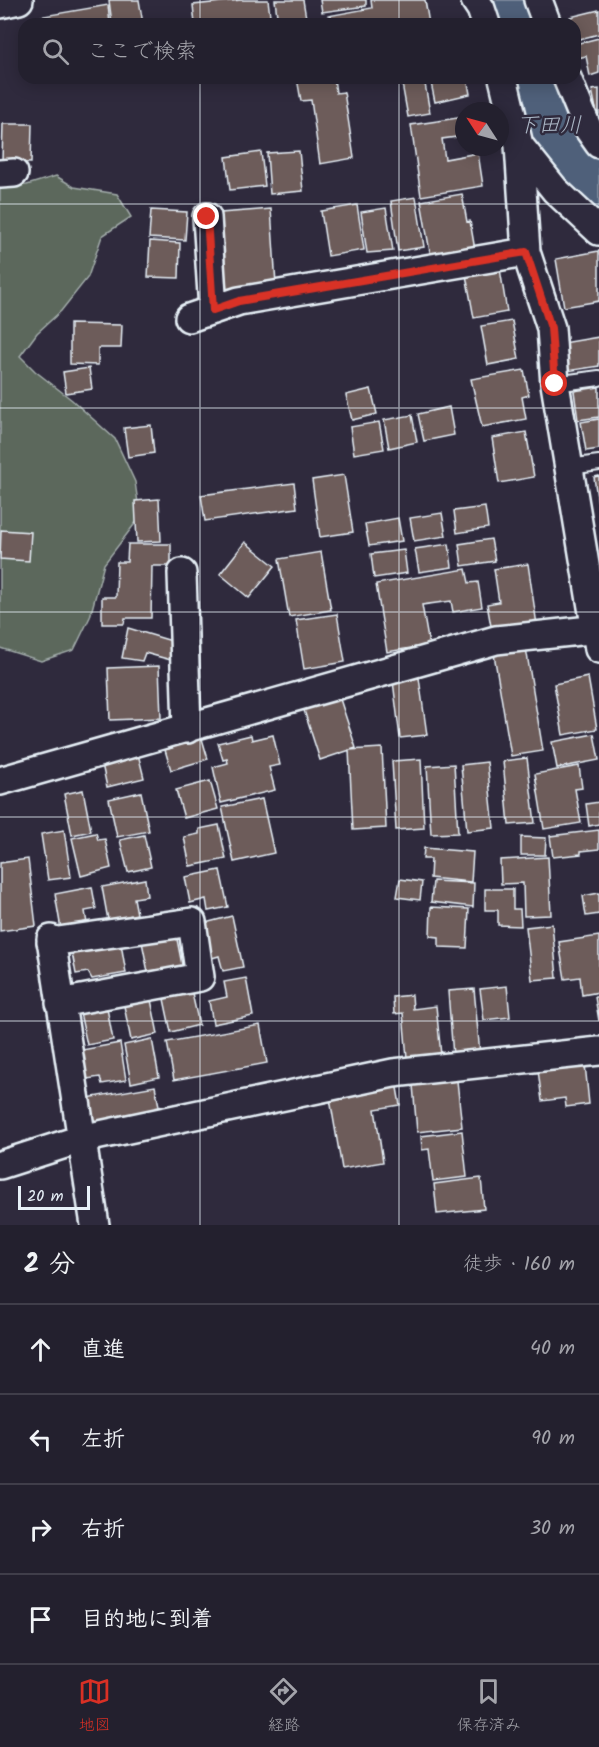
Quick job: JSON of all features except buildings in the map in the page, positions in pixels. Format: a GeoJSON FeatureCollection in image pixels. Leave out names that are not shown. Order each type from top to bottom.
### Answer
{"type":"FeatureCollection","features":[{"type":"Feature","properties":{"kind":"street"},"geometry":{"type":"LineString","coordinates":[[0,4],[20,0]]}},
{"type":"Feature","properties":{"kind":"street"},"geometry":{"type":"LineString","coordinates":[[475,0],[482,9],[484,18]]}},
{"type":"Feature","properties":{"kind":"street"},"geometry":{"type":"LineString","coordinates":[[538,0],[545,18]]}},
{"type":"Feature","properties":{"kind":"street"},"geometry":{"type":"LineString","coordinates":[[0,781],[496,640],[598,636],[555,384],[551,328],[526,252],[519,145],[504,84]]}},
{"type":"Feature","properties":{"kind":"street"},"geometry":{"type":"LineString","coordinates":[[569,84],[587,127],[599,144]]}},
{"type":"Feature","properties":{"kind":"street"},"geometry":{"type":"LineString","coordinates":[[519,145],[555,190],[595,224]]}},
{"type":"Feature","properties":{"kind":"street"},"geometry":{"type":"LineString","coordinates":[[207,217],[201,314],[239,301],[526,252]]}},
{"type":"Feature","properties":{"kind":"street"},"geometry":{"type":"LineString","coordinates":[[182,573],[186,729]]}},
{"type":"Feature","properties":{"kind":"street"},"geometry":{"type":"LineString","coordinates":[[60,1003],[200,977],[192,922],[51,940],[60,1003],[95,1225]]}},
{"type":"Feature","properties":{"kind":"street"},"geometry":{"type":"LineString","coordinates":[[0,1165],[81,1139],[393,1073],[599,1051]]}},
{"type":"Feature","properties":{"kind":"lane"},"geometry":{"type":"LineString","coordinates":[[555,384],[599,378]]}},
{"type":"Feature","properties":{"kind":"lane"},"geometry":{"type":"LineString","coordinates":[[569,467],[599,463]]}},
{"type":"Feature","properties":{"kind":"green space"},"geometry":{"type":"Polygon","coordinates":[[[56,176],[74,187],[117,194],[131,217],[102,236],[88,277],[61,311],[37,333],[20,356],[115,439],[135,482],[140,517],[104,564],[90,617],[74,650],[41,661],[0,648],[0,186],[27,185],[56,176]]]}},
{"type":"Feature","properties":{"kind":"water"},"geometry":{"type":"Polygon","coordinates":[[[486,0],[526,0],[533,18],[493,18],[486,0]]]}},
{"type":"Feature","properties":{"kind":"water","name":"下田川"},"geometry":{"type":"Polygon","coordinates":[[[511,84],[556,84],[559,96],[585,142],[599,161],[599,209],[584,202],[530,137],[511,84]]]}},
{"type":"Feature","properties":{"kind":"route"},"geometry":{"type":"LineString","coordinates":[[207,217],[213,310],[239,301],[526,252],[551,328],[555,384]]}}]}
